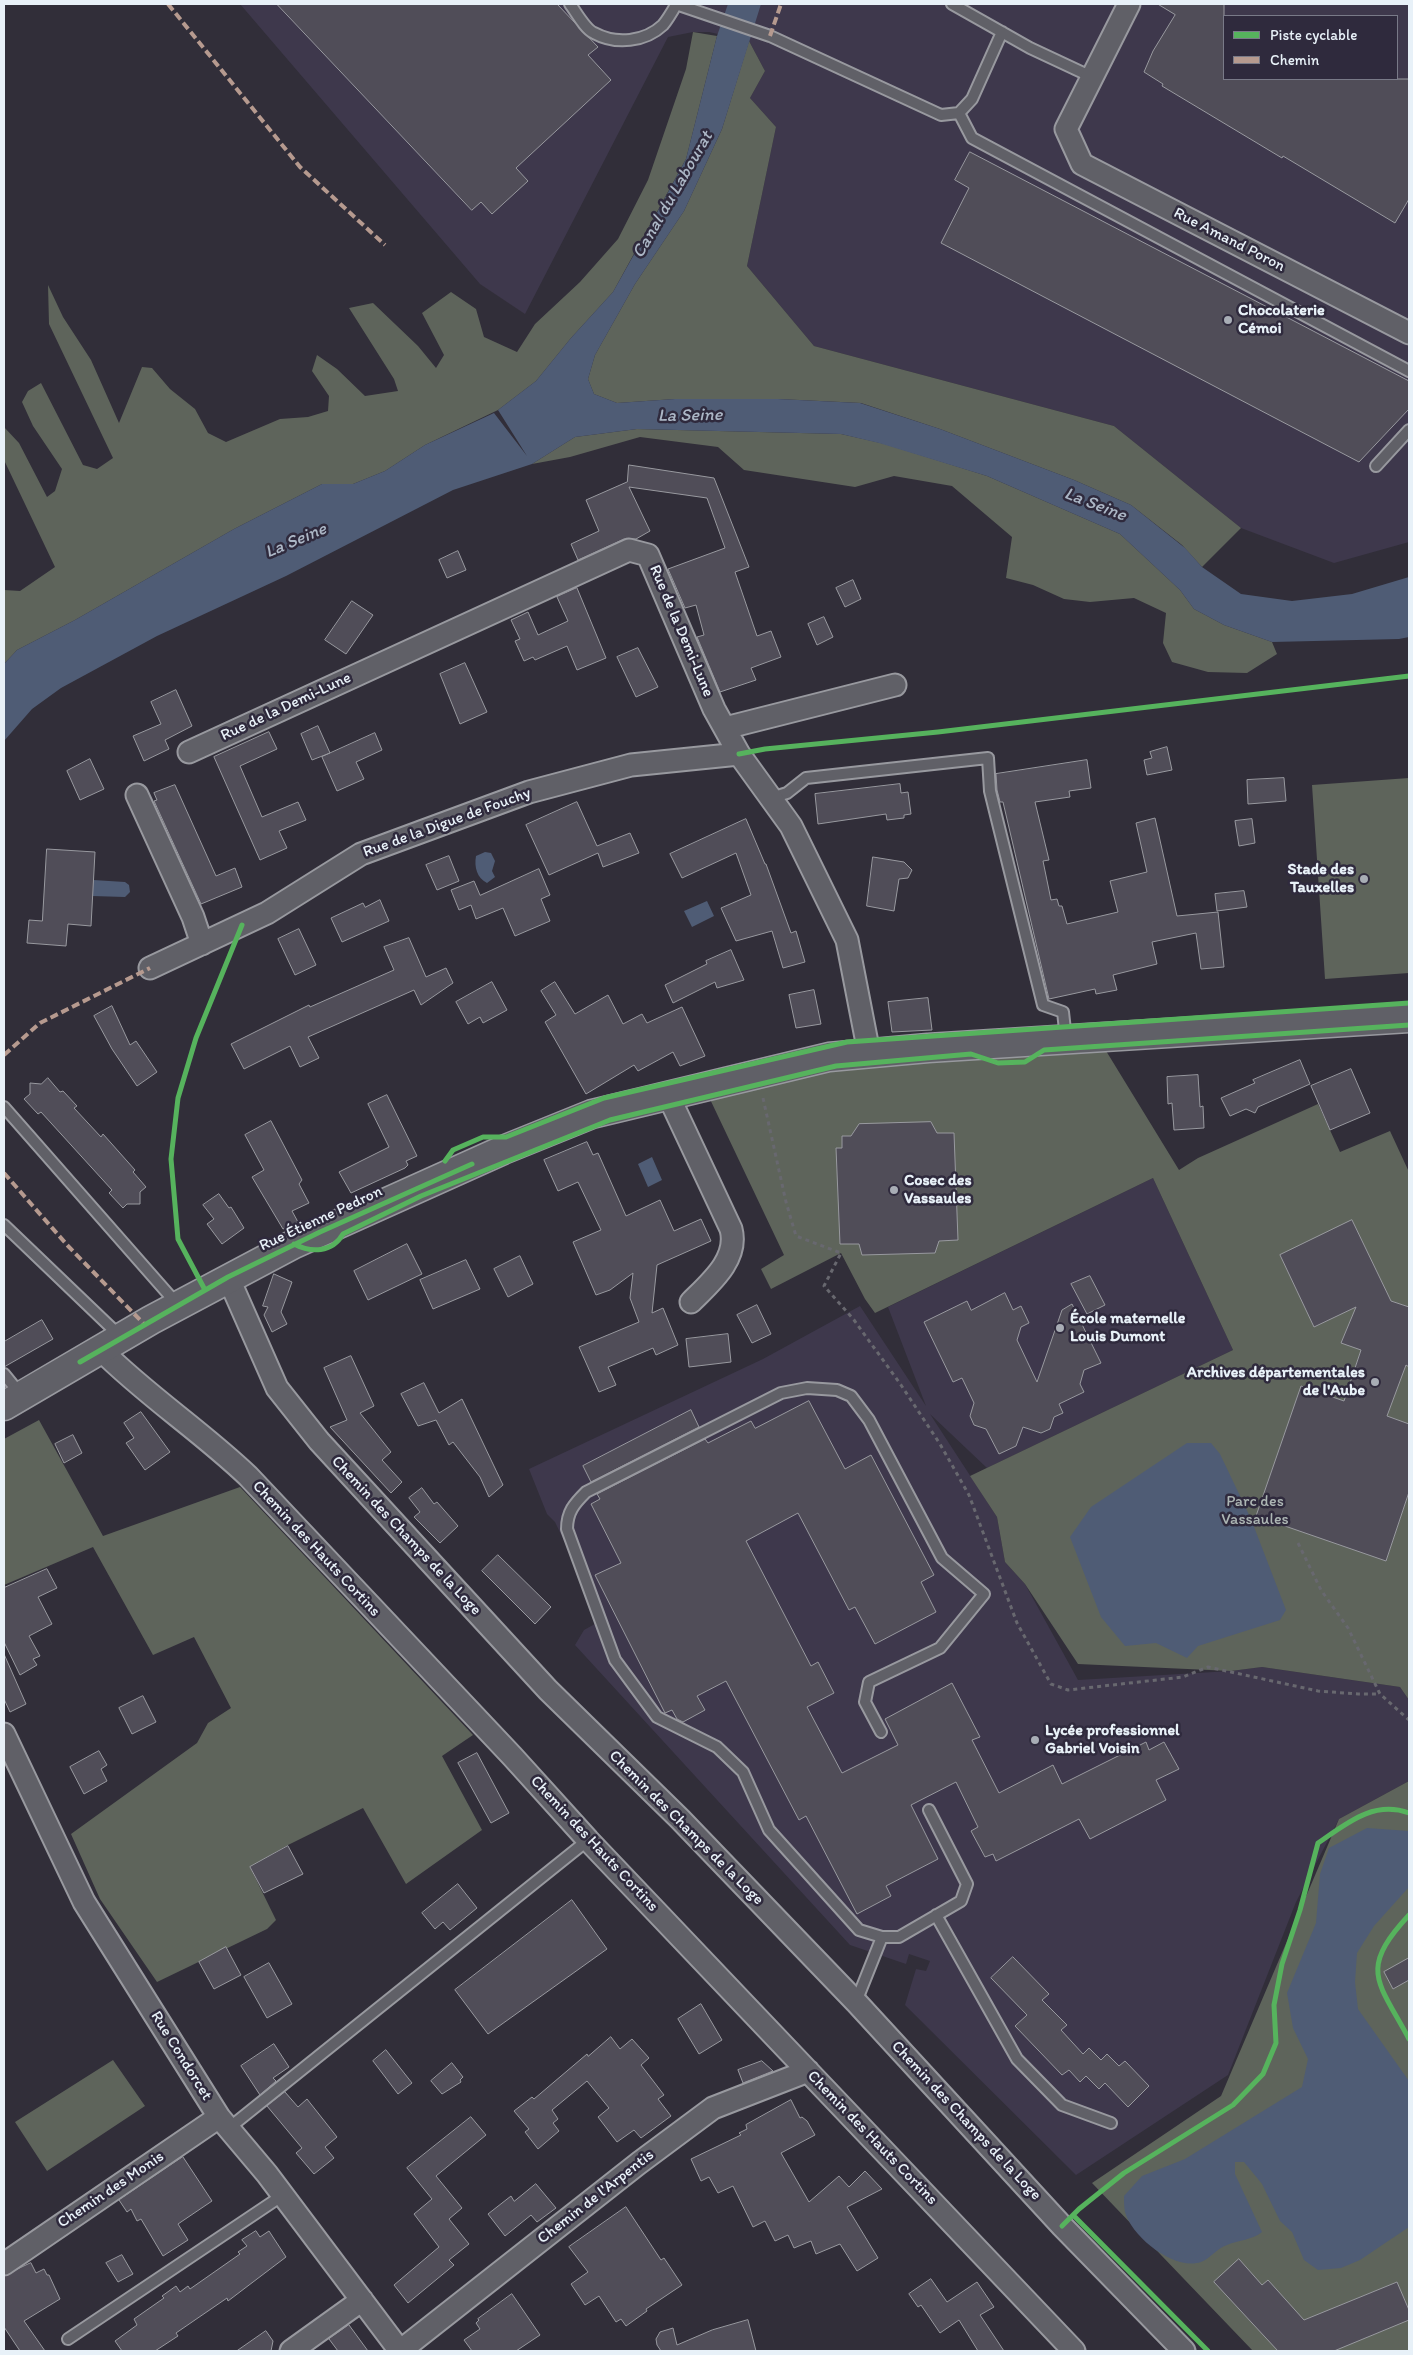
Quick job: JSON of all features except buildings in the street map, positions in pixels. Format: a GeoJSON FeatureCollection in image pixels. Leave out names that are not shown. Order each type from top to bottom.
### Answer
{"type":"FeatureCollection","features":[{"type":"Feature","properties":{"kind":"street"},"geometry":{"type":"LineString","coordinates":[[1092,77],[1129,4]]}},
{"type":"Feature","properties":{"kind":"street","name":"Rue Amand Poron"},"geometry":{"type":"LineString","coordinates":[[1092,77],[1066,129],[1082,164],[1409,333]]}},
{"type":"Feature","properties":{"kind":"street","name":"Rue de la Demi-Lune"},"geometry":{"type":"LineString","coordinates":[[189,752],[629,550],[648,555],[714,709],[739,754],[791,826],[847,940],[869,1052]]}},
{"type":"Feature","properties":{"kind":"street"},"geometry":{"type":"LineString","coordinates":[[724,728],[895,685]]}},
{"type":"Feature","properties":{"kind":"street","name":"Rue de la Digue de Fouchy"},"geometry":{"type":"LineString","coordinates":[[150,968],[267,913],[360,854],[529,792],[631,765],[739,754]]}},
{"type":"Feature","properties":{"kind":"street"},"geometry":{"type":"LineString","coordinates":[[137,795],[193,917],[202,944]]}},
{"type":"Feature","properties":{"kind":"street","name":"Rue Étienne Pedron"},"geometry":{"type":"LineString","coordinates":[[13,1401],[228,1277],[320,1232],[503,1150],[592,1114],[830,1057],[869,1052],[1409,1018]]}},
{"type":"Feature","properties":{"kind":"street"},"geometry":{"type":"LineString","coordinates":[[668,1095],[731,1229],[734,1241],[726,1262],[715,1278],[691,1302]]}},
{"type":"Feature","properties":{"kind":"street","name":"Chemin des Champs de la Loge"},"geometry":{"type":"LineString","coordinates":[[228,1277],[277,1388],[319,1441],[548,1690],[680,1820],[856,2002],[1062,2226],[1184,2351]]}},
{"type":"Feature","properties":{"kind":"street","name":"Chemin des Hauts Cortins"},"geometry":{"type":"LineString","coordinates":[[111,1344],[121,1370],[219,1449],[248,1476],[512,1756],[588,1840],[1074,2351]]}},
{"type":"Feature","properties":{"kind":"street","name":"Rue Condorcet"},"geometry":{"type":"LineString","coordinates":[[4,1734],[84,1902],[224,2122],[283,2195],[400,2351]]}},
{"type":"Feature","properties":{"kind":"street","name":"Chemin de l'Arpentis"},"geometry":{"type":"LineString","coordinates":[[400,2351],[639,2163],[713,2108],[808,2071]]}},
{"type":"Feature","properties":{"kind":"street","name":"Chemin des Monis"},"geometry":{"type":"LineString","coordinates":[[4,2264],[224,2122]]}},
{"type":"Feature","properties":{"kind":"street"},"geometry":{"type":"LineString","coordinates":[[291,2351],[362,2300]]}},
{"type":"Feature","properties":{"kind":"lane"},"geometry":{"type":"LineString","coordinates":[[570,4],[593,33],[618,41],[638,38],[652,33],[664,24],[676,5],[770,36],[942,115],[959,113],[972,99],[1002,32]]}},
{"type":"Feature","properties":{"kind":"lane"},"geometry":{"type":"LineString","coordinates":[[952,4],[1030,48],[1092,77]]}},
{"type":"Feature","properties":{"kind":"lane"},"geometry":{"type":"LineString","coordinates":[[959,113],[972,138],[1409,371]]}},
{"type":"Feature","properties":{"kind":"lane"},"geometry":{"type":"LineString","coordinates":[[1376,466],[1409,430]]}},
{"type":"Feature","properties":{"kind":"lane"},"geometry":{"type":"LineString","coordinates":[[771,798],[787,793],[806,778],[988,758],[990,791],[1043,1005],[1062,1012],[1066,1040]]}},
{"type":"Feature","properties":{"kind":"lane"},"geometry":{"type":"LineString","coordinates":[[4,1107],[178,1305]]}},
{"type":"Feature","properties":{"kind":"lane"},"geometry":{"type":"LineString","coordinates":[[4,1225],[111,1344]]}},
{"type":"Feature","properties":{"kind":"lane"},"geometry":{"type":"LineString","coordinates":[[4,1374],[13,1401]]}},
{"type":"Feature","properties":{"kind":"lane"},"geometry":{"type":"LineString","coordinates":[[881,1732],[865,1702],[869,1682],[940,1648],[984,1594],[942,1558],[869,1420],[851,1396],[837,1390],[808,1388],[781,1393],[586,1492],[575,1503],[567,1517],[567,1529],[614,1660],[658,1717],[716,1747],[743,1772],[769,1830],[859,1930],[882,1936],[899,1937],[961,1901],[967,1884],[929,1810]]}},
{"type":"Feature","properties":{"kind":"lane"},"geometry":{"type":"LineString","coordinates":[[224,2122],[588,1840]]}},
{"type":"Feature","properties":{"kind":"lane"},"geometry":{"type":"LineString","coordinates":[[936,1915],[1017,2059],[1062,2105],[1111,2124]]}},
{"type":"Feature","properties":{"kind":"lane"},"geometry":{"type":"LineString","coordinates":[[856,2002],[882,1936]]}},
{"type":"Feature","properties":{"kind":"lane"},"geometry":{"type":"LineString","coordinates":[[68,2339],[283,2195]]}},
{"type":"Feature","properties":{"kind":"path"},"geometry":{"type":"LineString","coordinates":[[756,1076],[796,1236],[841,1253],[824,1286],[901,1385],[940,1444],[969,1495],[1017,1623],[1051,1684],[1068,1690],[1183,1677],[1208,1667],[1318,1690],[1380,1694]]}},
{"type":"Feature","properties":{"kind":"path"},"geometry":{"type":"LineString","coordinates":[[1298,1543],[1322,1590],[1348,1628],[1380,1694],[1409,1720]]}},
{"type":"Feature","properties":{"kind":"shaded area"},"geometry":{"type":"Polygon","coordinates":[[[240,4],[1409,4],[1409,542],[1334,563],[1241,528],[1114,426],[814,346],[747,266],[776,127],[750,98],[765,71],[749,41],[709,32],[693,32],[668,37],[525,314],[480,284],[240,4]]]}},
{"type":"Feature","properties":{"kind":"shaded area","name":"Lycée professionnel Gabriel Voisin"},"geometry":{"type":"Polygon","coordinates":[[[1153,1178],[1233,1350],[987,1468],[930,1414],[997,1517],[1005,1562],[1025,1584],[1078,1680],[1231,1671],[1262,1667],[1400,1687],[1409,1700],[1409,1781],[1339,1819],[1296,1902],[1228,2075],[1076,2175],[905,2005],[916,1969],[926,1971],[930,1961],[909,1954],[906,1964],[850,1945],[575,1645],[584,1630],[602,1620],[555,1522],[547,1514],[529,1469],[763,1359],[860,1306],[926,1406],[888,1307],[1153,1178]]]}},
{"type":"Feature","properties":{"kind":"green space"},"geometry":{"type":"Polygon","coordinates":[[[693,32],[717,36],[686,159],[613,292],[571,338],[536,381],[498,410],[425,445],[385,471],[353,484],[322,484],[234,529],[75,620],[17,650],[4,664],[4,590],[20,591],[55,567],[4,460],[4,427],[19,443],[47,497],[55,491],[62,469],[33,426],[22,402],[28,391],[41,383],[83,465],[97,469],[113,458],[49,324],[48,285],[63,317],[91,360],[119,423],[142,367],[152,368],[170,389],[195,409],[208,433],[226,442],[280,419],[308,417],[328,411],[329,396],[312,371],[317,355],[337,369],[365,396],[398,391],[394,379],[349,308],[373,303],[418,346],[436,368],[444,355],[422,313],[451,292],[476,309],[484,337],[517,352],[535,324],[580,282],[618,239],[648,180],[686,69],[693,32]]]}},
{"type":"Feature","properties":{"kind":"green space"},"geometry":{"type":"Polygon","coordinates":[[[749,41],[765,71],[750,98],[776,127],[747,266],[814,346],[1114,426],[1241,528],[1202,567],[1182,545],[1131,505],[1074,480],[940,429],[861,403],[778,399],[675,399],[617,403],[594,394],[588,379],[595,355],[635,284],[684,211],[722,129],[749,41]]]}},
{"type":"Feature","properties":{"kind":"green space"},"geometry":{"type":"Polygon","coordinates":[[[637,429],[841,434],[885,444],[987,476],[1120,534],[1180,590],[1194,609],[1224,625],[1272,642],[1277,654],[1247,673],[1208,672],[1172,662],[1163,643],[1166,613],[1134,598],[1090,602],[1064,599],[1033,585],[1006,578],[1012,537],[952,486],[894,476],[855,487],[744,470],[718,447],[640,437],[570,457],[532,464],[575,437],[637,429]]]}},
{"type":"Feature","properties":{"kind":"green space","name":"Stade des Tauxelles"},"geometry":{"type":"Polygon","coordinates":[[[1409,778],[1409,973],[1325,979],[1312,785],[1409,778]]]}},
{"type":"Feature","properties":{"kind":"green space","name":"Parc des Vassaules"},"geometry":{"type":"Polygon","coordinates":[[[1100,1041],[1179,1170],[1198,1158],[1318,1104],[1340,1152],[1390,1131],[1409,1172],[1409,1700],[1400,1687],[1262,1667],[1231,1671],[1078,1664],[1025,1584],[1005,1562],[997,1517],[970,1476],[1233,1350],[1153,1178],[875,1313],[865,1299],[841,1253],[771,1289],[761,1269],[784,1255],[708,1095],[895,1052],[1100,1041]]]}},
{"type":"Feature","properties":{"kind":"green space"},"geometry":{"type":"Polygon","coordinates":[[[39,1420],[103,1536],[240,1487],[473,1735],[442,1756],[482,1830],[406,1884],[363,1808],[288,1845],[250,1867],[276,1920],[267,1929],[157,1982],[100,1899],[71,1834],[197,1743],[208,1723],[231,1708],[194,1637],[153,1655],[93,1547],[4,1585],[4,1439],[39,1420]]]}},
{"type":"Feature","properties":{"kind":"green space"},"geometry":{"type":"Polygon","coordinates":[[[1409,1781],[1409,2351],[1253,2351],[1092,2183],[1221,2096],[1339,1819],[1409,1781]]]}},
{"type":"Feature","properties":{"kind":"green space"},"geometry":{"type":"Polygon","coordinates":[[[113,2060],[145,2106],[47,2171],[15,2122],[113,2060]]]}},
{"type":"Feature","properties":{"kind":"water"},"geometry":{"type":"Polygon","coordinates":[[[728,4],[761,4],[722,129],[684,211],[635,284],[595,355],[588,379],[594,394],[617,403],[675,399],[778,399],[860,403],[940,429],[1074,480],[1131,505],[1185,548],[1202,567],[1241,594],[1292,601],[1352,594],[1409,577],[1409,637],[1399,639],[1272,642],[1224,625],[1194,609],[1180,590],[1120,534],[987,476],[879,443],[841,434],[637,429],[575,437],[532,464],[453,490],[286,576],[157,636],[61,688],[32,709],[4,741],[4,664],[17,650],[75,620],[234,529],[322,484],[353,484],[385,471],[425,445],[494,413],[527,456],[498,410],[536,381],[571,338],[613,292],[686,159],[717,36],[728,4]]]}},
{"type":"Feature","properties":{"kind":"water"},"geometry":{"type":"Polygon","coordinates":[[[485,852],[491,853],[495,861],[492,871],[495,877],[487,883],[477,872],[475,864],[476,856],[485,852]]]}},
{"type":"Feature","properties":{"kind":"water"},"geometry":{"type":"Polygon","coordinates":[[[93,880],[125,882],[129,885],[130,892],[125,897],[92,896],[93,880]]]}},
{"type":"Feature","properties":{"kind":"water"},"geometry":{"type":"Polygon","coordinates":[[[707,901],[714,916],[692,927],[684,911],[707,901]]]}},
{"type":"Feature","properties":{"kind":"water"},"geometry":{"type":"Polygon","coordinates":[[[652,1157],[662,1180],[648,1187],[638,1164],[652,1157]]]}},
{"type":"Feature","properties":{"kind":"water"},"geometry":{"type":"Polygon","coordinates":[[[1187,1443],[1211,1443],[1220,1454],[1251,1519],[1286,1610],[1280,1620],[1198,1646],[1187,1658],[1156,1643],[1125,1646],[1101,1617],[1070,1537],[1091,1507],[1187,1443]]]}},
{"type":"Feature","properties":{"kind":"water"},"geometry":{"type":"Polygon","coordinates":[[[1367,1828],[1409,1831],[1409,1887],[1374,1926],[1357,1953],[1355,1982],[1358,2009],[1409,2081],[1409,2227],[1360,2260],[1341,2268],[1318,2270],[1304,2260],[1292,2232],[1280,2221],[1262,2184],[1244,2162],[1235,2162],[1235,2174],[1262,2232],[1254,2237],[1223,2246],[1201,2262],[1179,2262],[1167,2257],[1136,2232],[1125,2212],[1124,2196],[1142,2176],[1185,2159],[1302,2087],[1308,2059],[1293,2028],[1287,1993],[1316,1923],[1320,1874],[1329,1848],[1367,1828]]]}},
{"type":"Feature","properties":{"kind":"marked path"},"geometry":{"type":"LineString","coordinates":[[168,4],[300,167],[385,245]]}},
{"type":"Feature","properties":{"kind":"marked path"},"geometry":{"type":"LineString","coordinates":[[770,36],[781,4]]}},
{"type":"Feature","properties":{"kind":"marked path"},"geometry":{"type":"LineString","coordinates":[[4,1055],[40,1023],[150,968]]}},
{"type":"Feature","properties":{"kind":"marked path"},"geometry":{"type":"LineString","coordinates":[[4,1173],[68,1246],[144,1324]]}},
{"type":"Feature","properties":{"kind":"cycle path"},"geometry":{"type":"LineString","coordinates":[[739,754],[765,749],[938,732],[1409,676]]}},
{"type":"Feature","properties":{"kind":"cycle path"},"geometry":{"type":"LineString","coordinates":[[205,1290],[178,1239],[171,1159],[178,1098],[196,1038],[242,925]]}},
{"type":"Feature","properties":{"kind":"cycle path"},"geometry":{"type":"LineString","coordinates":[[445,1161],[453,1150],[483,1137],[506,1137],[604,1098],[847,1042],[1409,1003]]}},
{"type":"Feature","properties":{"kind":"cycle path"},"geometry":{"type":"LineString","coordinates":[[294,1244],[314,1250],[327,1248],[333,1245],[343,1234],[421,1196],[610,1120],[836,1066],[971,1054],[998,1063],[1025,1062],[1044,1050],[1409,1025]]}},
{"type":"Feature","properties":{"kind":"cycle path"},"geometry":{"type":"LineString","coordinates":[[80,1362],[228,1277],[320,1232],[472,1164]]}},
{"type":"Feature","properties":{"kind":"cycle path"},"geometry":{"type":"LineString","coordinates":[[1062,2226],[1079,2209],[1124,2173],[1233,2105],[1263,2074],[1276,2043],[1274,2005],[1282,1964],[1300,1910],[1318,1843],[1360,1816],[1372,1812],[1396,1810],[1409,1813]]}},
{"type":"Feature","properties":{"kind":"cycle path"},"geometry":{"type":"LineString","coordinates":[[1409,1915],[1383,1949],[1378,1963],[1378,1976],[1382,1989],[1409,2039]]}},
{"type":"Feature","properties":{"kind":"cycle path"},"geometry":{"type":"LineString","coordinates":[[1073,2215],[1208,2351]]}},
{"type":"Feature","properties":{"kind":"place","name":"Chocolaterie Cémoi"},"geometry":{"type":"Point","coordinates":[1228,320]}},
{"type":"Feature","properties":{"kind":"place","name":"Stade des Tauxelles"},"geometry":{"type":"Point","coordinates":[1364,879]}},
{"type":"Feature","properties":{"kind":"place","name":"Cosec des Vassaules"},"geometry":{"type":"Point","coordinates":[894,1190]}},
{"type":"Feature","properties":{"kind":"place","name":"École maternelle Louis Dumont"},"geometry":{"type":"Point","coordinates":[1060,1328]}},
{"type":"Feature","properties":{"kind":"place","name":"Archives départementales de l'Aube"},"geometry":{"type":"Point","coordinates":[1375,1382]}},
{"type":"Feature","properties":{"kind":"place","name":"Lycée professionnel Gabriel Voisin"},"geometry":{"type":"Point","coordinates":[1035,1740]}},
{"type":"Feature","properties":{"kind":"water label","name":"Canal du Labourat"},"geometry":{"type":"Point","coordinates":[673,195]}},
{"type":"Feature","properties":{"kind":"water label","name":"La Seine"},"geometry":{"type":"Point","coordinates":[690,416]}},
{"type":"Feature","properties":{"kind":"water label","name":"La Seine"},"geometry":{"type":"Point","coordinates":[1095,505]}},
{"type":"Feature","properties":{"kind":"water label","name":"La Seine"},"geometry":{"type":"Point","coordinates":[296,541]}}]}
